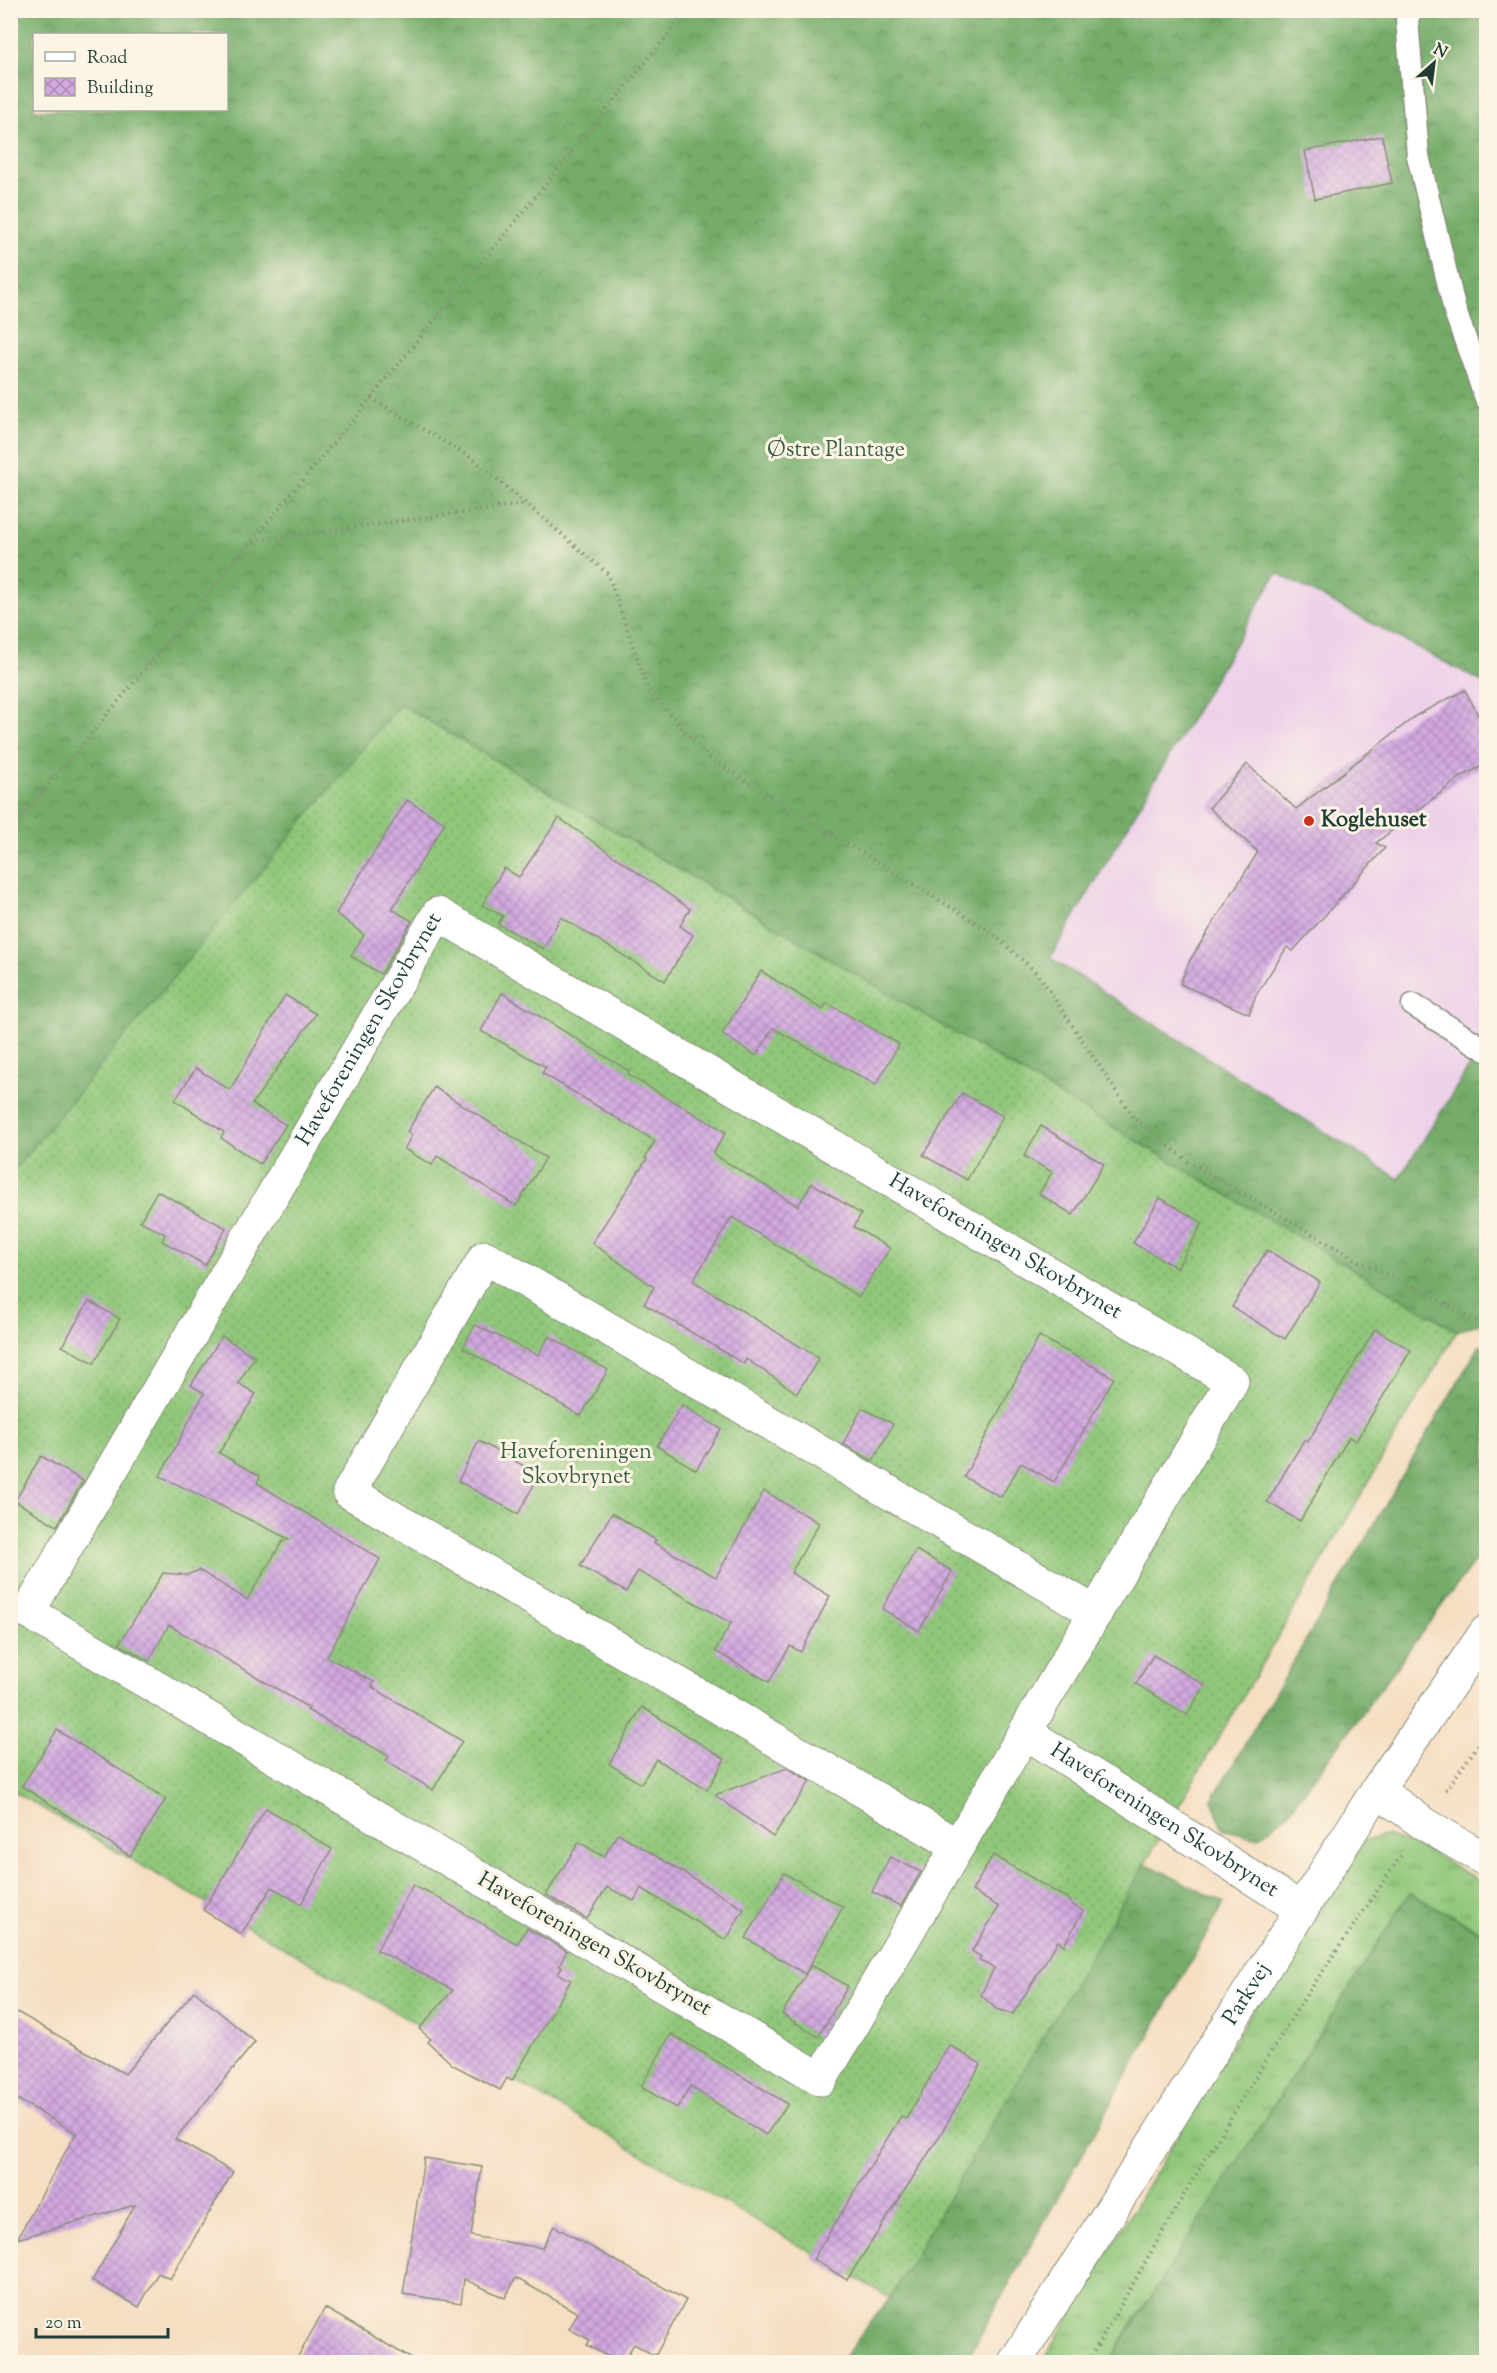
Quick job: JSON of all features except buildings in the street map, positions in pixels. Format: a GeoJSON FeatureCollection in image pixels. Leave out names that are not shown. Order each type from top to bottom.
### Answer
{"type":"FeatureCollection","features":[{"type":"Feature","properties":{"kind":"street","name":"Haveforeningen Skovbrynet"},"geometry":{"type":"LineString","coordinates":[[438,914],[1232,1381],[1025,1732],[821,2079],[28,1612],[438,914]]}},
{"type":"Feature","properties":{"kind":"street"},"geometry":{"type":"LineString","coordinates":[[958,1846],[349,1492],[485,1257],[1096,1613]]}},
{"type":"Feature","properties":{"kind":"street","name":"Parkvej"},"geometry":{"type":"LineString","coordinates":[[1015,2362],[1377,1790],[1486,1632]]}},
{"type":"Feature","properties":{"kind":"street","name":"Haveforeningen Skovbrynet"},"geometry":{"type":"LineString","coordinates":[[1025,1732],[1301,1909]]}},
{"type":"Feature","properties":{"kind":"street"},"geometry":{"type":"LineString","coordinates":[[1377,1790],[1424,1823],[1486,1860]]}},
{"type":"Feature","properties":{"kind":"lane"},"geometry":{"type":"LineString","coordinates":[[1411,10],[1407,19],[1418,156],[1455,311],[1486,398]]}},
{"type":"Feature","properties":{"kind":"lane"},"geometry":{"type":"LineString","coordinates":[[1413,1005],[1486,1050]]}},
{"type":"Feature","properties":{"kind":"path"},"geometry":{"type":"LineString","coordinates":[[10,831],[371,398],[688,10]]}},
{"type":"Feature","properties":{"kind":"path"},"geometry":{"type":"LineString","coordinates":[[371,398],[476,461],[608,574],[648,689],[710,759],[991,932],[1038,974],[1134,1118],[1189,1162],[1360,1262],[1425,1292],[1486,1328]]}},
{"type":"Feature","properties":{"kind":"path"},"geometry":{"type":"LineString","coordinates":[[252,541],[525,504]]}},
{"type":"Feature","properties":{"kind":"path"},"geometry":{"type":"LineString","coordinates":[[1088,2362],[1189,2186],[1301,2003],[1486,1734]]}},
{"type":"Feature","properties":{"kind":"shaded area","name":"Koglehuset"},"geometry":{"type":"Polygon","coordinates":[[[1277,573],[1486,684],[1486,1040],[1399,1179],[1050,958],[1277,573]]]}},
{"type":"Feature","properties":{"kind":"green space","name":"Østre Plantage"},"geometry":{"type":"Polygon","coordinates":[[[11,11],[1486,11],[1486,684],[1277,573],[1050,958],[1399,1179],[1486,1040],[1486,1321],[1457,1331],[401,704],[11,1174],[11,11]]]}},
{"type":"Feature","properties":{"kind":"green space","name":"Haveforeningen Skovbrynet"},"geometry":{"type":"Polygon","coordinates":[[[400,704],[1457,1331],[890,2298],[11,1790],[11,1174],[400,704]]]}},
{"type":"Feature","properties":{"kind":"green space"},"geometry":{"type":"Polygon","coordinates":[[[1479,1346],[1486,1347],[1486,1546],[1289,1812],[1258,1838],[1223,1829],[1212,1800],[1479,1346]]]}},
{"type":"Feature","properties":{"kind":"green space"},"geometry":{"type":"Polygon","coordinates":[[[1386,1835],[1428,1851],[1486,1885],[1486,1935],[1451,1914],[1134,2320],[1109,2362],[1042,2362],[1269,1983],[1364,1841],[1386,1835]]]}},
{"type":"Feature","properties":{"kind":"green space"},"geometry":{"type":"Polygon","coordinates":[[[1145,1863],[1224,1903],[965,2362],[840,2362],[890,2298],[1145,1863]]]}},
{"type":"Feature","properties":{"kind":"green space"},"geometry":{"type":"Polygon","coordinates":[[[1410,1893],[1486,1935],[1486,2362],[1109,2362],[1410,1893]]]}},
{"type":"Feature","properties":{"kind":"place","name":"Koglehuset"},"geometry":{"type":"Point","coordinates":[1309,821]}}]}
